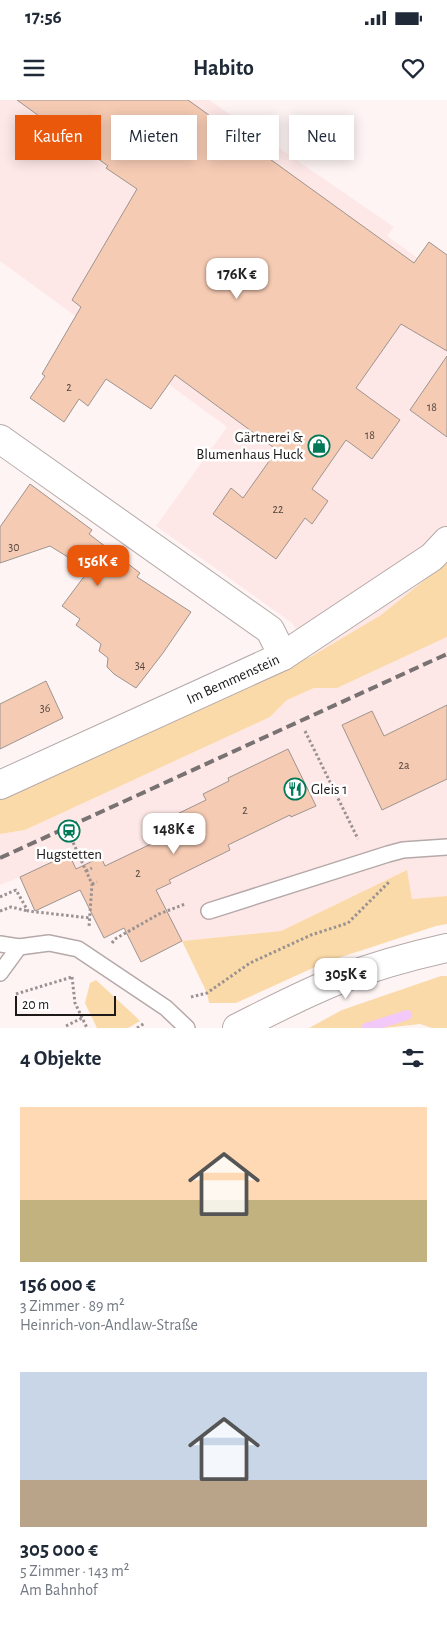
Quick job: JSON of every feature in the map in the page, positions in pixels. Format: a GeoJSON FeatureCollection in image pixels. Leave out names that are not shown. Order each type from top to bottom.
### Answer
{"type":"FeatureCollection","features":[{"type":"Feature","properties":{"kind":"street"},"geometry":{"type":"LineString","coordinates":[[0,439],[270,630],[282,656]]}},
{"type":"Feature","properties":{"kind":"street","name":"Im Bemmenstein"},"geometry":{"type":"LineString","coordinates":[[0,785],[282,656],[432,557],[447,541]]}},
{"type":"Feature","properties":{"kind":"street"},"geometry":{"type":"LineString","coordinates":[[237,1028],[286,1003],[340,979],[398,960],[447,948]]}},
{"type":"Feature","properties":{"kind":"lane"},"geometry":{"type":"LineString","coordinates":[[209,911],[403,850],[447,848]]}},
{"type":"Feature","properties":{"kind":"lane"},"geometry":{"type":"LineString","coordinates":[[0,944],[19,948],[49,943],[78,949],[166,1008],[187,1028]]}},
{"type":"Feature","properties":{"kind":"lane"},"geometry":{"type":"LineString","coordinates":[[0,973],[19,948]]}},
{"type":"Feature","properties":{"kind":"path"},"geometry":{"type":"LineString","coordinates":[[305,731],[367,860]]}},
{"type":"Feature","properties":{"kind":"path"},"geometry":{"type":"LineString","coordinates":[[71,838],[92,884],[89,933]]}},
{"type":"Feature","properties":{"kind":"path"},"geometry":{"type":"LineString","coordinates":[[207,993],[250,963],[311,935],[348,923],[399,872],[403,850]]}},
{"type":"Feature","properties":{"kind":"path"},"geometry":{"type":"LineString","coordinates":[[86,871],[92,868]]}},
{"type":"Feature","properties":{"kind":"path"},"geometry":{"type":"LineString","coordinates":[[92,884],[97,882]]}},
{"type":"Feature","properties":{"kind":"path"},"geometry":{"type":"LineString","coordinates":[[0,897],[16,890],[28,911]]}},
{"type":"Feature","properties":{"kind":"path"},"geometry":{"type":"LineString","coordinates":[[73,982],[108,952],[115,939],[160,914],[188,903],[209,911]]}},
{"type":"Feature","properties":{"kind":"path"},"geometry":{"type":"LineString","coordinates":[[0,911],[11,907],[28,911],[90,918]]}},
{"type":"Feature","properties":{"kind":"path"},"geometry":{"type":"LineString","coordinates":[[72,968],[75,1003],[87,1028]]}},
{"type":"Feature","properties":{"kind":"path"},"geometry":{"type":"LineString","coordinates":[[9,997],[72,976]]}},
{"type":"Feature","properties":{"kind":"path"},"geometry":{"type":"LineString","coordinates":[[66,1026],[82,1018]]}},
{"type":"Feature","properties":{"kind":"shaded area"},"geometry":{"type":"Polygon","coordinates":[[[0,100],[209,100],[231,115],[207,115],[207,160],[279,160],[279,148],[289,155],[289,160],[296,160],[394,227],[387,236],[447,279],[447,562],[381,615],[312,656],[292,623],[156,526],[227,427],[0,261],[0,100]]]}},
{"type":"Feature","properties":{"kind":"shaded area"},"geometry":{"type":"Polygon","coordinates":[[[447,562],[447,637],[337,688],[314,688],[287,700],[270,717],[25,830],[0,834],[0,799],[163,726],[312,656],[381,615],[447,562]]]}},
{"type":"Feature","properties":{"kind":"shaded area"},"geometry":{"type":"Polygon","coordinates":[[[447,637],[447,896],[412,899],[407,870],[281,931],[182,941],[141,962],[125,928],[104,938],[93,916],[135,896],[85,888],[35,911],[20,877],[0,885],[0,834],[25,830],[270,717],[287,700],[314,688],[337,688],[447,637]]]}},
{"type":"Feature","properties":{"kind":"shaded area"},"geometry":{"type":"Polygon","coordinates":[[[407,870],[412,899],[447,896],[447,924],[326,962],[236,1003],[209,1003],[207,993],[182,941],[281,931],[407,870]]]}},
{"type":"Feature","properties":{"kind":"shaded area"},"geometry":{"type":"Polygon","coordinates":[[[441,976],[447,976],[447,1028],[432,1028],[420,1024],[384,1028],[309,1028],[342,1010],[441,976]]]}},
{"type":"Feature","properties":{"kind":"shaded area"},"geometry":{"type":"Polygon","coordinates":[[[96,980],[140,1021],[128,1028],[97,1028],[85,1003],[90,983],[96,980]]]}},
{"type":"Feature","properties":{"kind":"building"},"geometry":{"type":"Polygon","coordinates":[[[17,100],[188,100],[209,115],[207,115],[207,160],[271,160],[414,263],[429,242],[447,255],[447,351],[401,324],[356,388],[400,420],[372,459],[346,440],[312,489],[328,501],[312,524],[305,518],[276,559],[213,514],[231,488],[243,498],[277,450],[175,375],[151,409],[106,379],[88,406],[79,399],[64,422],[30,398],[45,376],[42,374],[81,307],[72,300],[137,189],[106,168],[108,166],[100,160],[101,115],[38,115],[17,100]]]}},
{"type":"Feature","properties":{"kind":"building"},"geometry":{"type":"Polygon","coordinates":[[[447,356],[447,437],[410,410],[447,356]]]}},
{"type":"Feature","properties":{"kind":"building"},"geometry":{"type":"Polygon","coordinates":[[[30,484],[92,530],[89,534],[140,573],[137,577],[191,612],[136,688],[114,674],[107,667],[108,658],[99,651],[101,644],[76,625],[80,619],[62,606],[89,570],[50,546],[0,563],[0,527],[30,484]]]}},
{"type":"Feature","properties":{"kind":"building"},"geometry":{"type":"Polygon","coordinates":[[[46,681],[63,718],[0,749],[0,704],[46,681]]]}},
{"type":"Feature","properties":{"kind":"building"},"geometry":{"type":"Polygon","coordinates":[[[447,705],[447,779],[382,810],[342,725],[372,711],[384,736],[447,705]]]}},
{"type":"Feature","properties":{"kind":"building"},"geometry":{"type":"Polygon","coordinates":[[[288,749],[316,806],[291,817],[290,815],[228,845],[230,850],[169,880],[171,883],[156,890],[182,941],[141,962],[124,928],[104,938],[80,890],[35,911],[20,877],[69,854],[76,869],[101,857],[105,866],[176,832],[169,818],[206,800],[203,794],[229,781],[228,778],[288,749]]]}},
{"type":"Feature","properties":{"kind":"waterway"},"geometry":{"type":"LineString","coordinates":[[366,1028],[407,1015]]}},
{"type":"Feature","properties":{"kind":"railway"},"geometry":{"type":"LineString","coordinates":[[0,858],[447,654]]}},
{"type":"Feature","properties":{"kind":"place","name":"Gärtnerei & Blumenhaus Huck"},"geometry":{"type":"Point","coordinates":[319,446]}},
{"type":"Feature","properties":{"kind":"place","name":"Gleis 1"},"geometry":{"type":"Point","coordinates":[295,789]}},
{"type":"Feature","properties":{"kind":"place","name":"Hugstetten"},"geometry":{"type":"Point","coordinates":[69,831]}}]}
